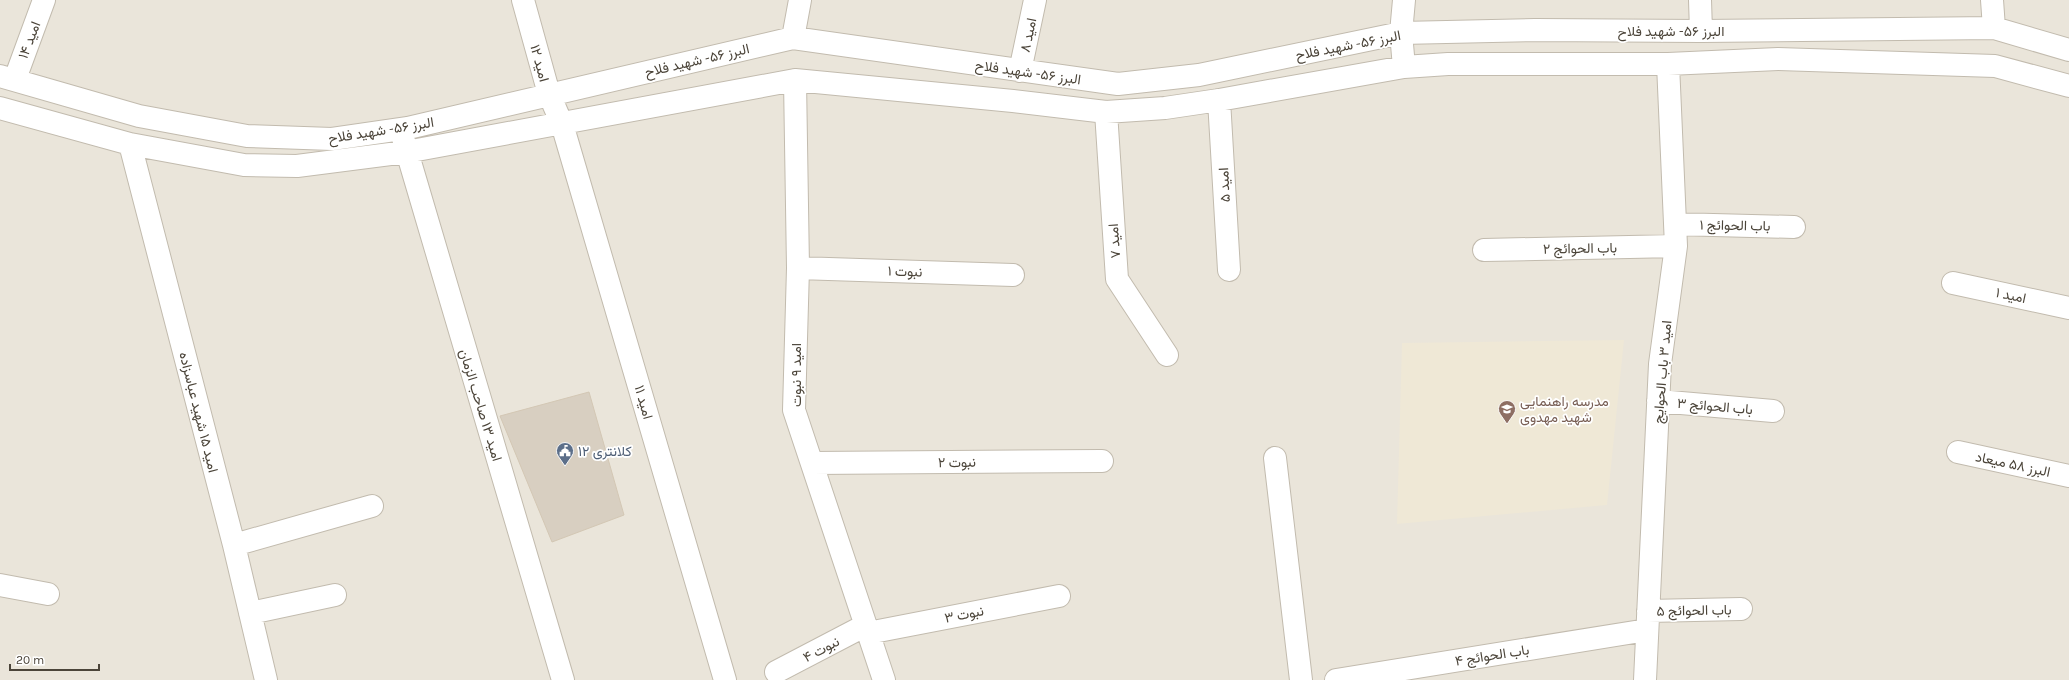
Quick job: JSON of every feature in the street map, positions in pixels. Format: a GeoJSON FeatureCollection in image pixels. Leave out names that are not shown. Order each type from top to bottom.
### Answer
{"type":"FeatureCollection","features":[{"type":"Feature","properties":{"kind":"street","name":"امید ۱۴"},"geometry":{"type":"LineString","coordinates":[[7,78],[44,0]]}},
{"type":"Feature","properties":{"kind":"street","name":"امید ۱۲"},"geometry":{"type":"LineString","coordinates":[[523,0],[549,94],[562,124]]}},
{"type":"Feature","properties":{"kind":"street"},"geometry":{"type":"LineString","coordinates":[[793,38],[800,0]]}},
{"type":"Feature","properties":{"kind":"street","name":"امید ۸"},"geometry":{"type":"LineString","coordinates":[[1020,71],[1035,0]]}},
{"type":"Feature","properties":{"kind":"street"},"geometry":{"type":"LineString","coordinates":[[1404,0],[1401,33],[1404,67]]}},
{"type":"Feature","properties":{"kind":"street"},"geometry":{"type":"LineString","coordinates":[[1700,0],[1701,31]]}},
{"type":"Feature","properties":{"kind":"street"},"geometry":{"type":"LineString","coordinates":[[1992,0],[1994,28]]}},
{"type":"Feature","properties":{"kind":"street","name":"البرز ۵۶- شهید فلاح"},"geometry":{"type":"LineString","coordinates":[[7,78],[139,116],[247,136],[332,139],[402,130],[549,94],[793,38],[1118,84],[1199,75],[1401,33],[1535,30],[1701,31],[1994,28],[2069,50]]}},
{"type":"Feature","properties":{"kind":"street","name":"البرز ۵۶- شهید فلاح"},"geometry":{"type":"LineString","coordinates":[[0,108],[130,144],[244,165],[297,166],[406,152],[794,80],[1013,100],[1106,112],[1165,108],[1219,100],[1404,67],[1448,64],[1668,64],[1778,59],[1995,66],[2069,86]]}},
{"type":"Feature","properties":{"kind":"street","name":"امید ۳ باب الحوایج"},"geometry":{"type":"LineString","coordinates":[[1645,680],[1660,364],[1676,246],[1668,64]]}},
{"type":"Feature","properties":{"kind":"street","name":"امید ۹ نبوت"},"geometry":{"type":"LineString","coordinates":[[794,80],[798,268],[794,410],[884,680]]}},
{"type":"Feature","properties":{"kind":"street","name":"امید ۵"},"geometry":{"type":"LineString","coordinates":[[1219,100],[1229,270]]}},
{"type":"Feature","properties":{"kind":"street","name":"امید ۷"},"geometry":{"type":"LineString","coordinates":[[1106,112],[1117,279],[1167,355]]}},
{"type":"Feature","properties":{"kind":"street","name":"امید ۱۱"},"geometry":{"type":"LineString","coordinates":[[562,124],[725,680]]}},
{"type":"Feature","properties":{"kind":"street","name":"امید ۱۳ صاحب الزمان"},"geometry":{"type":"LineString","coordinates":[[402,130],[406,152],[564,680]]}},
{"type":"Feature","properties":{"kind":"street","name":"امید ۱۵ شهید عباسزاده"},"geometry":{"type":"LineString","coordinates":[[130,144],[234,545],[266,680]]}},
{"type":"Feature","properties":{"kind":"street","name":"باب الحوائج ۱"},"geometry":{"type":"LineString","coordinates":[[1675,224],[1794,226]]}},
{"type":"Feature","properties":{"kind":"street","name":"باب الحوائج ۲"},"geometry":{"type":"LineString","coordinates":[[1484,250],[1676,246]]}},
{"type":"Feature","properties":{"kind":"street","name":"نبوت ۱"},"geometry":{"type":"LineString","coordinates":[[798,268],[1013,275]]}},
{"type":"Feature","properties":{"kind":"street","name":"امید ۱"},"geometry":{"type":"LineString","coordinates":[[1953,283],[2069,308]]}},
{"type":"Feature","properties":{"kind":"street","name":"باب الحوائج ۳"},"geometry":{"type":"LineString","coordinates":[[1658,401],[1773,411]]}},
{"type":"Feature","properties":{"kind":"street","name":"البرز ۵۸ میعاد"},"geometry":{"type":"LineString","coordinates":[[1958,452],[2069,476]]}},
{"type":"Feature","properties":{"kind":"street"},"geometry":{"type":"LineString","coordinates":[[1275,458],[1301,680]]}},
{"type":"Feature","properties":{"kind":"street","name":"نبوت ۲"},"geometry":{"type":"LineString","coordinates":[[812,463],[1102,461]]}},
{"type":"Feature","properties":{"kind":"street"},"geometry":{"type":"LineString","coordinates":[[234,545],[372,506]]}},
{"type":"Feature","properties":{"kind":"street"},"geometry":{"type":"LineString","coordinates":[[0,585],[48,594]]}},
{"type":"Feature","properties":{"kind":"street"},"geometry":{"type":"LineString","coordinates":[[250,613],[335,595]]}},
{"type":"Feature","properties":{"kind":"street","name":"نبوت ۳"},"geometry":{"type":"LineString","coordinates":[[867,629],[1059,596]]}},
{"type":"Feature","properties":{"kind":"street","name":"باب الحوائج ۵"},"geometry":{"type":"LineString","coordinates":[[1648,620],[1740,609]]}},
{"type":"Feature","properties":{"kind":"street","name":"باب الحوائج ۴"},"geometry":{"type":"LineString","coordinates":[[1336,680],[1648,620]]}},
{"type":"Feature","properties":{"kind":"street","name":"نبوت ۴"},"geometry":{"type":"LineString","coordinates":[[776,672],[867,629]]}},
{"type":"Feature","properties":{"kind":"shaded area"},"geometry":{"type":"Polygon","coordinates":[[[0,0],[2069,0],[2069,680],[0,680],[0,0]]]}},
{"type":"Feature","properties":{"kind":"shaded area","name":"مدرسه راهنمایی شهید مهدوی"},"geometry":{"type":"Polygon","coordinates":[[[1624,340],[1607,505],[1397,524],[1402,343],[1624,340]]]}},
{"type":"Feature","properties":{"kind":"building","name":"کلانتری ۱۲"},"geometry":{"type":"Polygon","coordinates":[[[589,392],[624,515],[552,542],[500,416],[589,392]]]}},
{"type":"Feature","properties":{"kind":"place","name":"مدرسه راهنمایی شهید مهدوی"},"geometry":{"type":"Point","coordinates":[1507,424]}},
{"type":"Feature","properties":{"kind":"place","name":"کلانتری ۱۲"},"geometry":{"type":"Point","coordinates":[565,466]}}]}
